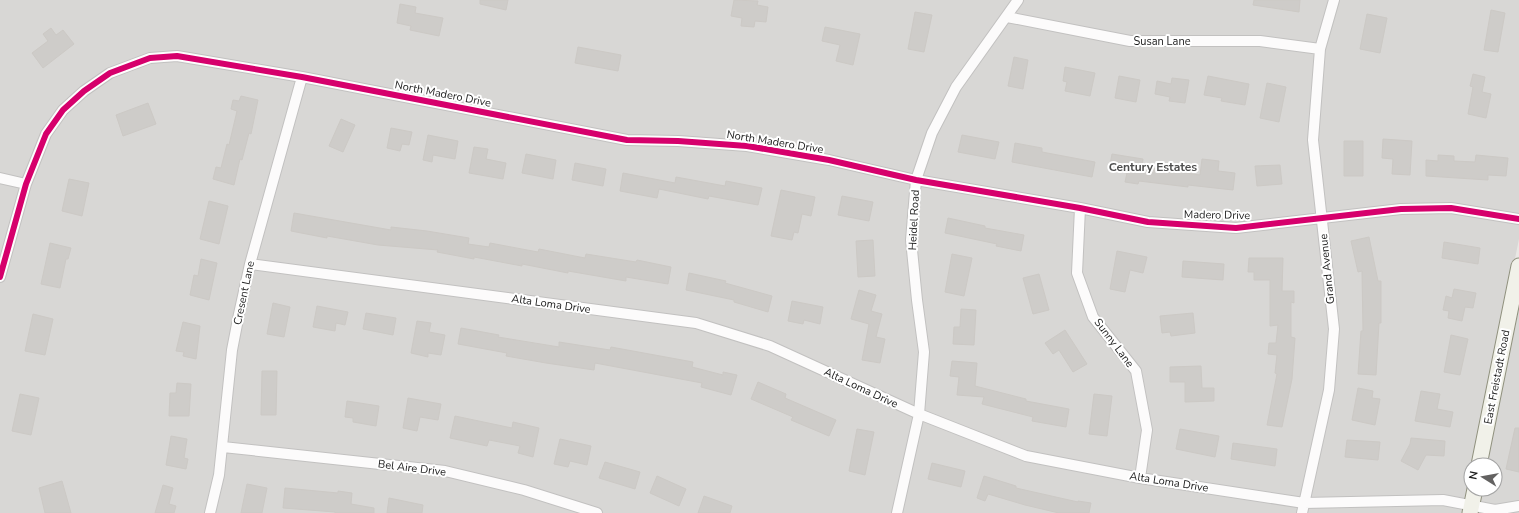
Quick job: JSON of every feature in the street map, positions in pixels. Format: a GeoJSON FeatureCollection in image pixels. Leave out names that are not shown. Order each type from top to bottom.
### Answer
{"type":"FeatureCollection","features":[{"type":"Feature","properties":{"kind":"street","name":"Heidel Road"},"geometry":{"type":"LineString","coordinates":[[897,513],[919,414],[924,352],[911,240],[916,180],[932,133],[956,87],[1018,0]]}},
{"type":"Feature","properties":{"kind":"street","name":"Grand Avenue"},"geometry":{"type":"LineString","coordinates":[[1303,508],[1329,390],[1334,329],[1313,140],[1320,49],[1334,0]]}},
{"type":"Feature","properties":{"kind":"street","name":"Susan Lane"},"geometry":{"type":"LineString","coordinates":[[1007,17],[1130,41],[1260,41],[1320,49]]}},
{"type":"Feature","properties":{"kind":"street","name":"North Madero Drive"},"geometry":{"type":"LineString","coordinates":[[0,277],[26,184],[46,134],[63,110],[84,91],[110,73],[150,58],[178,56],[302,77],[626,140],[678,141],[747,146],[829,160],[916,180]]}},
{"type":"Feature","properties":{"kind":"street","name":"Cresent Lane"},"geometry":{"type":"LineString","coordinates":[[210,513],[219,475],[232,350],[250,264],[302,77]]}},
{"type":"Feature","properties":{"kind":"street"},"geometry":{"type":"LineString","coordinates":[[0,178],[26,184]]}},
{"type":"Feature","properties":{"kind":"street","name":"Madero Drive"},"geometry":{"type":"LineString","coordinates":[[916,180],[1080,208],[1148,222],[1236,228],[1402,209],[1451,208],[1519,219]]}},
{"type":"Feature","properties":{"kind":"street","name":"Sunny Lane"},"geometry":{"type":"LineString","coordinates":[[1080,208],[1077,273],[1093,317],[1136,372],[1147,430],[1140,478]]}},
{"type":"Feature","properties":{"kind":"street","name":"Alta Loma Drive"},"geometry":{"type":"LineString","coordinates":[[250,264],[696,323],[770,346],[919,414],[1026,456],[1303,508],[1444,500],[1470,509],[1497,512]]}},
{"type":"Feature","properties":{"kind":"street","name":"East Freistadt Road"},"geometry":{"type":"LineString","coordinates":[[1481,457],[1519,266]]}},
{"type":"Feature","properties":{"kind":"street","name":"Bel Aire Drive"},"geometry":{"type":"LineString","coordinates":[[222,447],[445,471],[524,490],[597,513]]}},
{"type":"Feature","properties":{"kind":"street"},"geometry":{"type":"LineString","coordinates":[[1470,509],[1472,497]]}},
{"type":"Feature","properties":{"kind":"street"},"geometry":{"type":"LineString","coordinates":[[1497,512],[1519,506]]}},
{"type":"Feature","properties":{"kind":"shaded area"},"geometry":{"type":"Polygon","coordinates":[[[0,0],[1519,0],[1519,239],[1475,457],[1463,457],[1463,497],[1466,497],[1463,513],[0,513],[0,0]]]}},
{"type":"Feature","properties":{"kind":"shaded area"},"geometry":{"type":"Polygon","coordinates":[[[1519,308],[1519,513],[1477,513],[1480,497],[1503,497],[1503,457],[1489,457],[1519,308]]]}},
{"type":"Feature","properties":{"kind":"building"},"geometry":{"type":"Polygon","coordinates":[[[480,0],[508,0],[506,10],[480,4],[480,0]]]}},
{"type":"Feature","properties":{"kind":"building"},"geometry":{"type":"Polygon","coordinates":[[[734,0],[758,1],[757,5],[768,7],[766,22],[755,21],[754,27],[741,26],[742,18],[731,16],[734,0]]]}},
{"type":"Feature","properties":{"kind":"building"},"geometry":{"type":"Polygon","coordinates":[[[1254,0],[1300,0],[1299,12],[1253,5],[1254,0]]]}},
{"type":"Feature","properties":{"kind":"building"},"geometry":{"type":"Polygon","coordinates":[[[400,4],[416,7],[415,13],[443,18],[439,36],[410,30],[411,26],[397,23],[400,4]]]}},
{"type":"Feature","properties":{"kind":"building"},"geometry":{"type":"Polygon","coordinates":[[[1491,10],[1505,13],[1498,52],[1484,50],[1491,10]]]}},
{"type":"Feature","properties":{"kind":"building"},"geometry":{"type":"Polygon","coordinates":[[[915,12],[932,15],[924,52],[908,49],[915,12]]]}},
{"type":"Feature","properties":{"kind":"building"},"geometry":{"type":"Polygon","coordinates":[[[1367,14],[1387,18],[1380,53],[1360,49],[1367,14]]]}},
{"type":"Feature","properties":{"kind":"building"},"geometry":{"type":"Polygon","coordinates":[[[825,27],[860,34],[853,65],[836,61],[840,45],[822,41],[825,27]]]}},
{"type":"Feature","properties":{"kind":"building"},"geometry":{"type":"Polygon","coordinates":[[[51,28],[56,35],[63,30],[74,44],[43,68],[32,53],[48,41],[43,34],[51,28]]]}},
{"type":"Feature","properties":{"kind":"building"},"geometry":{"type":"Polygon","coordinates":[[[578,47],[621,55],[618,71],[575,63],[578,47]]]}},
{"type":"Feature","properties":{"kind":"building"},"geometry":{"type":"Polygon","coordinates":[[[1014,57],[1028,60],[1023,89],[1008,86],[1014,57]]]}},
{"type":"Feature","properties":{"kind":"building"},"geometry":{"type":"Polygon","coordinates":[[[1065,67],[1095,73],[1090,96],[1065,91],[1067,82],[1063,81],[1065,67]]]}},
{"type":"Feature","properties":{"kind":"building"},"geometry":{"type":"Polygon","coordinates":[[[1473,74],[1485,77],[1482,92],[1491,94],[1486,118],[1468,114],[1473,87],[1470,86],[1473,74]]]}},
{"type":"Feature","properties":{"kind":"building"},"geometry":{"type":"Polygon","coordinates":[[[1119,76],[1140,80],[1136,102],[1115,98],[1119,76]]]}},
{"type":"Feature","properties":{"kind":"building"},"geometry":{"type":"Polygon","coordinates":[[[1208,76],[1249,84],[1245,105],[1221,101],[1222,98],[1204,95],[1208,76]]]}},
{"type":"Feature","properties":{"kind":"building"},"geometry":{"type":"Polygon","coordinates":[[[1172,78],[1189,80],[1185,103],[1169,101],[1170,97],[1155,94],[1157,81],[1171,84],[1172,78]]]}},
{"type":"Feature","properties":{"kind":"building"},"geometry":{"type":"Polygon","coordinates":[[[1267,83],[1286,87],[1279,122],[1260,118],[1267,83]]]}},
{"type":"Feature","properties":{"kind":"building"},"geometry":{"type":"Polygon","coordinates":[[[241,96],[258,100],[251,134],[249,133],[242,160],[240,159],[234,185],[213,179],[216,167],[221,168],[227,144],[229,145],[237,111],[231,109],[233,100],[239,101],[241,96]]]}},
{"type":"Feature","properties":{"kind":"building"},"geometry":{"type":"Polygon","coordinates":[[[148,103],[156,124],[123,136],[116,115],[148,103]]]}},
{"type":"Feature","properties":{"kind":"building"},"geometry":{"type":"Polygon","coordinates":[[[341,119],[355,125],[343,152],[329,146],[341,119]]]}},
{"type":"Feature","properties":{"kind":"building"},"geometry":{"type":"Polygon","coordinates":[[[391,128],[412,132],[409,145],[402,144],[400,151],[387,148],[391,128]]]}},
{"type":"Feature","properties":{"kind":"building"},"geometry":{"type":"Polygon","coordinates":[[[428,135],[458,141],[455,159],[433,155],[432,162],[423,160],[428,135]]]}},
{"type":"Feature","properties":{"kind":"building"},"geometry":{"type":"Polygon","coordinates":[[[962,135],[999,142],[995,159],[958,152],[962,135]]]}},
{"type":"Feature","properties":{"kind":"building"},"geometry":{"type":"Polygon","coordinates":[[[1383,139],[1412,141],[1410,175],[1392,174],[1393,159],[1382,158],[1383,139]]]}},
{"type":"Feature","properties":{"kind":"building"},"geometry":{"type":"Polygon","coordinates":[[[1344,141],[1363,141],[1363,176],[1344,176],[1344,141]]]}},
{"type":"Feature","properties":{"kind":"building"},"geometry":{"type":"Polygon","coordinates":[[[1015,143],[1042,148],[1042,152],[1095,162],[1092,177],[1012,162],[1015,143]]]}},
{"type":"Feature","properties":{"kind":"building"},"geometry":{"type":"Polygon","coordinates":[[[474,147],[488,149],[486,159],[506,163],[503,179],[469,173],[474,147]]]}},
{"type":"Feature","properties":{"kind":"building"},"geometry":{"type":"Polygon","coordinates":[[[526,154],[556,160],[553,179],[522,173],[526,154]]]}},
{"type":"Feature","properties":{"kind":"building"},"geometry":{"type":"Polygon","coordinates":[[[1112,154],[1143,159],[1142,167],[1200,175],[1202,159],[1219,161],[1218,171],[1235,173],[1233,190],[1188,185],[1188,187],[1139,181],[1138,184],[1125,182],[1127,173],[1109,170],[1112,154]]]}},
{"type":"Feature","properties":{"kind":"building"},"geometry":{"type":"Polygon","coordinates":[[[1438,155],[1454,156],[1454,161],[1475,162],[1476,155],[1508,158],[1506,176],[1488,175],[1488,180],[1426,176],[1426,160],[1438,161],[1438,155]]]}},
{"type":"Feature","properties":{"kind":"building"},"geometry":{"type":"Polygon","coordinates":[[[575,163],[606,169],[603,186],[572,180],[575,163]]]}},
{"type":"Feature","properties":{"kind":"building"},"geometry":{"type":"Polygon","coordinates":[[[1280,165],[1282,184],[1257,186],[1255,166],[1280,165]]]}},
{"type":"Feature","properties":{"kind":"building"},"geometry":{"type":"Polygon","coordinates":[[[623,173],[675,183],[676,177],[725,186],[726,181],[762,188],[758,205],[709,196],[708,199],[659,189],[657,198],[620,191],[623,173]]]}},
{"type":"Feature","properties":{"kind":"building"},"geometry":{"type":"Polygon","coordinates":[[[69,179],[89,183],[82,216],[62,211],[69,179]]]}},
{"type":"Feature","properties":{"kind":"building"},"geometry":{"type":"Polygon","coordinates":[[[781,190],[815,197],[811,216],[802,214],[798,233],[794,232],[792,240],[771,236],[781,190]]]}},
{"type":"Feature","properties":{"kind":"building"},"geometry":{"type":"Polygon","coordinates":[[[842,196],[873,202],[869,221],[838,215],[842,196]]]}},
{"type":"Feature","properties":{"kind":"building"},"geometry":{"type":"Polygon","coordinates":[[[209,201],[228,206],[219,244],[200,239],[209,201]]]}},
{"type":"Feature","properties":{"kind":"building"},"geometry":{"type":"Polygon","coordinates":[[[294,213],[391,230],[391,227],[469,238],[468,244],[489,247],[490,243],[538,252],[539,249],[585,258],[586,254],[636,262],[637,260],[671,267],[668,284],[626,277],[626,281],[568,271],[568,273],[522,264],[522,266],[474,257],[474,259],[437,252],[438,250],[378,245],[291,231],[294,213]]]}},
{"type":"Feature","properties":{"kind":"building"},"geometry":{"type":"Polygon","coordinates":[[[948,218],[985,226],[985,228],[1024,235],[1021,251],[996,246],[997,244],[945,233],[948,218]]]}},
{"type":"Feature","properties":{"kind":"building"},"geometry":{"type":"Polygon","coordinates":[[[1369,237],[1378,281],[1381,281],[1381,323],[1379,323],[1376,375],[1358,374],[1361,331],[1363,331],[1362,271],[1358,272],[1351,241],[1369,237]]]}},
{"type":"Feature","properties":{"kind":"building"},"geometry":{"type":"Polygon","coordinates":[[[873,240],[875,276],[858,277],[856,241],[873,240]]]}},
{"type":"Feature","properties":{"kind":"building"},"geometry":{"type":"Polygon","coordinates":[[[1444,242],[1480,248],[1478,264],[1442,258],[1444,242]]]}},
{"type":"Feature","properties":{"kind":"building"},"geometry":{"type":"Polygon","coordinates":[[[50,243],[71,248],[68,259],[66,259],[60,288],[41,284],[50,243]]]}},
{"type":"Feature","properties":{"kind":"building"},"geometry":{"type":"Polygon","coordinates":[[[1117,251],[1147,257],[1143,273],[1130,270],[1125,292],[1110,289],[1117,251]]]}},
{"type":"Feature","properties":{"kind":"building"},"geometry":{"type":"Polygon","coordinates":[[[952,254],[972,258],[964,296],[945,292],[952,254]]]}},
{"type":"Feature","properties":{"kind":"building"},"geometry":{"type":"Polygon","coordinates":[[[1249,258],[1283,258],[1282,291],[1294,291],[1294,303],[1291,302],[1291,337],[1295,338],[1292,379],[1282,427],[1267,425],[1277,374],[1275,373],[1277,355],[1268,354],[1269,343],[1276,343],[1278,325],[1270,326],[1270,280],[1254,280],[1254,272],[1248,272],[1249,258]]]}},
{"type":"Feature","properties":{"kind":"building"},"geometry":{"type":"Polygon","coordinates":[[[201,259],[217,263],[209,300],[190,295],[194,275],[198,276],[201,259]]]}},
{"type":"Feature","properties":{"kind":"building"},"geometry":{"type":"Polygon","coordinates":[[[1183,261],[1224,264],[1223,280],[1182,277],[1183,261]]]}},
{"type":"Feature","properties":{"kind":"building"},"geometry":{"type":"Polygon","coordinates":[[[689,273],[726,281],[725,283],[772,296],[768,312],[734,302],[734,300],[686,290],[689,273]]]}},
{"type":"Feature","properties":{"kind":"building"},"geometry":{"type":"Polygon","coordinates":[[[1039,274],[1049,310],[1033,314],[1023,278],[1039,274]]]}},
{"type":"Feature","properties":{"kind":"building"},"geometry":{"type":"Polygon","coordinates":[[[1454,289],[1476,293],[1473,308],[1465,307],[1462,321],[1448,318],[1449,311],[1443,310],[1446,296],[1452,298],[1454,289]]]}},
{"type":"Feature","properties":{"kind":"building"},"geometry":{"type":"Polygon","coordinates":[[[859,290],[876,295],[871,311],[882,314],[876,337],[885,339],[880,363],[862,360],[869,324],[851,319],[859,290]]]}},
{"type":"Feature","properties":{"kind":"building"},"geometry":{"type":"Polygon","coordinates":[[[792,301],[823,307],[820,324],[804,320],[803,324],[788,321],[792,301]]]}},
{"type":"Feature","properties":{"kind":"building"},"geometry":{"type":"Polygon","coordinates":[[[273,303],[290,307],[284,337],[267,334],[273,303]]]}},
{"type":"Feature","properties":{"kind":"building"},"geometry":{"type":"Polygon","coordinates":[[[317,306],[348,312],[345,325],[336,323],[335,331],[313,327],[317,306]]]}},
{"type":"Feature","properties":{"kind":"building"},"geometry":{"type":"Polygon","coordinates":[[[961,309],[976,310],[974,345],[953,344],[954,327],[960,327],[961,309]]]}},
{"type":"Feature","properties":{"kind":"building"},"geometry":{"type":"Polygon","coordinates":[[[366,313],[396,318],[393,335],[363,329],[366,313]]]}},
{"type":"Feature","properties":{"kind":"building"},"geometry":{"type":"Polygon","coordinates":[[[1193,313],[1195,333],[1171,336],[1170,332],[1162,333],[1160,316],[1193,313]]]}},
{"type":"Feature","properties":{"kind":"building"},"geometry":{"type":"Polygon","coordinates":[[[33,314],[53,319],[45,355],[25,351],[33,314]]]}},
{"type":"Feature","properties":{"kind":"building"},"geometry":{"type":"Polygon","coordinates":[[[417,321],[431,323],[429,332],[445,335],[441,355],[428,353],[428,357],[411,353],[417,321]]]}},
{"type":"Feature","properties":{"kind":"building"},"geometry":{"type":"Polygon","coordinates":[[[183,322],[200,326],[196,359],[183,356],[184,352],[176,351],[183,322]]]}},
{"type":"Feature","properties":{"kind":"building"},"geometry":{"type":"Polygon","coordinates":[[[461,328],[499,335],[498,337],[559,347],[559,342],[610,350],[611,347],[693,362],[692,367],[723,375],[723,372],[737,375],[731,395],[701,387],[702,383],[595,363],[594,370],[506,356],[507,353],[458,344],[461,328]]]}},
{"type":"Feature","properties":{"kind":"building"},"geometry":{"type":"Polygon","coordinates":[[[1065,330],[1087,364],[1073,372],[1059,350],[1053,354],[1045,343],[1065,330]]]}},
{"type":"Feature","properties":{"kind":"building"},"geometry":{"type":"Polygon","coordinates":[[[1451,335],[1468,339],[1460,375],[1444,372],[1451,335]]]}},
{"type":"Feature","properties":{"kind":"building"},"geometry":{"type":"Polygon","coordinates":[[[952,361],[977,363],[975,386],[1026,399],[1026,401],[1069,409],[1066,427],[1032,421],[1033,417],[982,404],[984,397],[957,395],[959,377],[950,376],[952,361]]]}},
{"type":"Feature","properties":{"kind":"building"},"geometry":{"type":"Polygon","coordinates":[[[1201,366],[1202,388],[1214,388],[1214,401],[1185,402],[1185,382],[1170,382],[1170,367],[1201,366]]]}},
{"type":"Feature","properties":{"kind":"building"},"geometry":{"type":"Polygon","coordinates":[[[262,371],[277,371],[276,415],[261,415],[262,371]]]}},
{"type":"Feature","properties":{"kind":"building"},"geometry":{"type":"Polygon","coordinates":[[[758,382],[786,394],[785,398],[836,420],[829,436],[791,420],[793,417],[751,399],[758,382]]]}},
{"type":"Feature","properties":{"kind":"building"},"geometry":{"type":"Polygon","coordinates":[[[177,383],[191,384],[189,416],[169,416],[170,393],[176,393],[177,383]]]}},
{"type":"Feature","properties":{"kind":"building"},"geometry":{"type":"Polygon","coordinates":[[[1358,388],[1373,391],[1372,398],[1380,399],[1375,425],[1352,420],[1358,388]]]}},
{"type":"Feature","properties":{"kind":"building"},"geometry":{"type":"Polygon","coordinates":[[[1421,391],[1440,394],[1437,409],[1453,412],[1450,427],[1415,421],[1421,391]]]}},
{"type":"Feature","properties":{"kind":"building"},"geometry":{"type":"Polygon","coordinates":[[[20,394],[39,398],[31,435],[12,431],[20,394]]]}},
{"type":"Feature","properties":{"kind":"building"},"geometry":{"type":"Polygon","coordinates":[[[1094,394],[1112,396],[1107,436],[1089,434],[1094,394]]]}},
{"type":"Feature","properties":{"kind":"building"},"geometry":{"type":"Polygon","coordinates":[[[408,398],[441,404],[438,420],[420,417],[417,431],[403,428],[408,398]]]}},
{"type":"Feature","properties":{"kind":"building"},"geometry":{"type":"Polygon","coordinates":[[[347,401],[379,406],[376,426],[353,422],[353,418],[345,417],[347,401]]]}},
{"type":"Feature","properties":{"kind":"building"},"geometry":{"type":"Polygon","coordinates":[[[455,416],[512,428],[513,422],[539,428],[533,457],[518,453],[520,446],[489,440],[487,446],[450,438],[455,416]]]}},
{"type":"Feature","properties":{"kind":"building"},"geometry":{"type":"Polygon","coordinates":[[[1515,428],[1519,428],[1519,472],[1506,469],[1515,428]]]}},
{"type":"Feature","properties":{"kind":"building"},"geometry":{"type":"Polygon","coordinates":[[[857,429],[874,432],[865,475],[849,471],[857,429]]]}},
{"type":"Feature","properties":{"kind":"building"},"geometry":{"type":"Polygon","coordinates":[[[1180,429],[1219,436],[1215,457],[1176,449],[1180,429]]]}},
{"type":"Feature","properties":{"kind":"building"},"geometry":{"type":"Polygon","coordinates":[[[171,436],[187,439],[184,458],[188,459],[186,469],[166,465],[171,436]]]}},
{"type":"Feature","properties":{"kind":"building"},"geometry":{"type":"Polygon","coordinates":[[[1411,438],[1445,441],[1444,456],[1426,455],[1418,470],[1401,461],[1410,444],[1411,438]]]}},
{"type":"Feature","properties":{"kind":"building"},"geometry":{"type":"Polygon","coordinates":[[[560,439],[591,446],[587,465],[570,461],[568,467],[554,464],[560,439]]]}},
{"type":"Feature","properties":{"kind":"building"},"geometry":{"type":"Polygon","coordinates":[[[1347,440],[1380,442],[1378,460],[1345,457],[1347,440]]]}},
{"type":"Feature","properties":{"kind":"building"},"geometry":{"type":"Polygon","coordinates":[[[1233,443],[1277,449],[1275,466],[1231,459],[1233,443]]]}},
{"type":"Feature","properties":{"kind":"building"},"geometry":{"type":"Polygon","coordinates":[[[605,462],[640,472],[635,489],[599,478],[605,462]]]}},
{"type":"Feature","properties":{"kind":"building"},"geometry":{"type":"Polygon","coordinates":[[[932,463],[965,471],[961,487],[928,479],[932,463]]]}},
{"type":"Feature","properties":{"kind":"building"},"geometry":{"type":"Polygon","coordinates":[[[657,476],[686,489],[679,506],[650,493],[657,476]]]}},
{"type":"Feature","properties":{"kind":"building"},"geometry":{"type":"Polygon","coordinates":[[[984,476],[1016,486],[1016,488],[1078,502],[1091,503],[1089,513],[1059,513],[988,494],[985,501],[977,498],[984,476]]]}},
{"type":"Feature","properties":{"kind":"building"},"geometry":{"type":"Polygon","coordinates":[[[62,481],[71,513],[45,513],[39,488],[62,481]]]}},
{"type":"Feature","properties":{"kind":"building"},"geometry":{"type":"Polygon","coordinates":[[[247,484],[267,488],[262,513],[241,513],[247,484]]]}},
{"type":"Feature","properties":{"kind":"building"},"geometry":{"type":"Polygon","coordinates":[[[163,485],[173,488],[169,504],[176,506],[174,513],[155,513],[163,485]]]}},
{"type":"Feature","properties":{"kind":"building"},"geometry":{"type":"Polygon","coordinates":[[[285,488],[352,493],[351,504],[374,508],[374,513],[335,513],[283,508],[285,488]]]}},
{"type":"Feature","properties":{"kind":"building"},"geometry":{"type":"Polygon","coordinates":[[[704,496],[732,506],[730,513],[698,513],[704,496]]]}},
{"type":"Feature","properties":{"kind":"building"},"geometry":{"type":"Polygon","coordinates":[[[389,498],[423,505],[422,513],[387,513],[389,498]]]}},
{"type":"Feature","properties":{"kind":"cycle path"},"geometry":{"type":"LineString","coordinates":[[0,277],[26,184],[46,134],[63,110],[84,91],[110,73],[150,58],[177,56],[302,77],[627,140],[678,141],[747,146],[829,160],[916,180],[1080,208],[1148,222],[1236,228],[1401,209],[1451,208],[1519,219]]}},
{"type":"Feature","properties":{"kind":"district","name":"Century Estates"},"geometry":{"type":"Point","coordinates":[1153,167]}}]}
